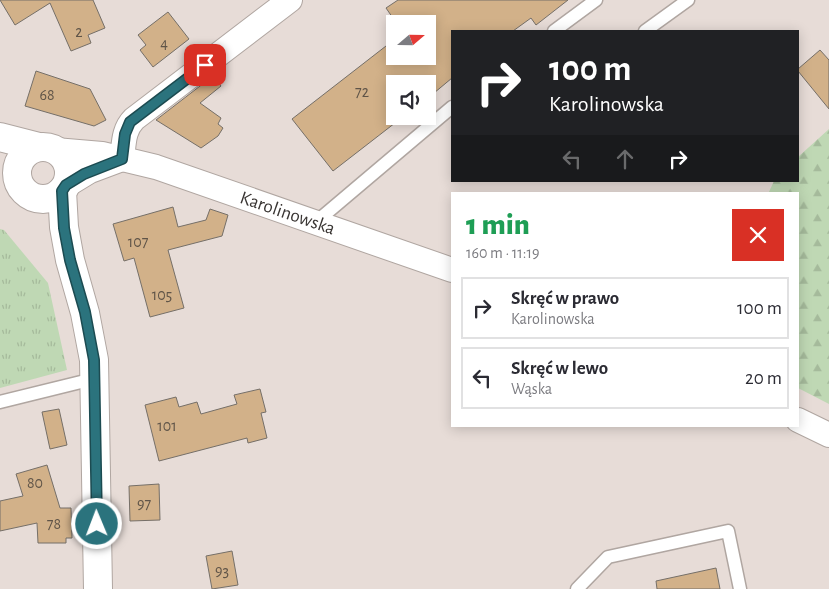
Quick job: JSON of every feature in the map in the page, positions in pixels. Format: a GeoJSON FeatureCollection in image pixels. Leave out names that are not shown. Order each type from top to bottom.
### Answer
{"type":"FeatureCollection","features":[{"type":"Feature","properties":{"kind":"street"},"geometry":{"type":"LineString","coordinates":[[25,187],[48,199],[90,171],[122,159],[125,134],[134,119],[290,0]]}},
{"type":"Feature","properties":{"kind":"street","name":"Karolinowska"},"geometry":{"type":"LineString","coordinates":[[0,137],[47,149],[102,154],[162,168],[451,270]]}},
{"type":"Feature","properties":{"kind":"street"},"geometry":{"type":"LineString","coordinates":[[25,187],[20,162],[31,150],[47,149],[62,154],[69,169],[64,188],[64,228],[70,260],[90,330],[95,382],[98,589]]}},
{"type":"Feature","properties":{"kind":"street"},"geometry":{"type":"LineString","coordinates":[[0,157],[25,187],[53,228],[70,260]]}},
{"type":"Feature","properties":{"kind":"street"},"geometry":{"type":"LineString","coordinates":[[799,420],[829,435]]}},
{"type":"Feature","properties":{"kind":"lane"},"geometry":{"type":"LineString","coordinates":[[555,30],[596,0]]}},
{"type":"Feature","properties":{"kind":"lane"},"geometry":{"type":"LineString","coordinates":[[646,30],[688,0]]}},
{"type":"Feature","properties":{"kind":"lane"},"geometry":{"type":"LineString","coordinates":[[316,222],[451,108]]}},
{"type":"Feature","properties":{"kind":"lane"},"geometry":{"type":"LineString","coordinates":[[0,402],[81,382],[95,382]]}},
{"type":"Feature","properties":{"kind":"lane"},"geometry":{"type":"LineString","coordinates":[[577,589],[608,557],[728,531],[740,589]]}},
{"type":"Feature","properties":{"kind":"green space"},"geometry":{"type":"Polygon","coordinates":[[[829,129],[829,404],[799,389],[799,192],[769,192],[774,182],[799,182],[799,156],[829,129]]]}},
{"type":"Feature","properties":{"kind":"green space"},"geometry":{"type":"Polygon","coordinates":[[[0,229],[4,230],[48,283],[67,370],[0,388],[0,229]]]}},
{"type":"Feature","properties":{"kind":"building"},"geometry":{"type":"Polygon","coordinates":[[[0,0],[93,0],[105,28],[88,35],[91,43],[71,51],[50,3],[15,25],[0,0]]]}},
{"type":"Feature","properties":{"kind":"building"},"geometry":{"type":"Polygon","coordinates":[[[398,0],[568,0],[536,25],[531,18],[514,30],[451,30],[451,79],[436,91],[436,75],[386,75],[386,125],[392,125],[333,171],[292,119],[386,46],[386,65],[436,65],[436,15],[391,15],[386,8],[398,0]]]}},
{"type":"Feature","properties":{"kind":"building"},"geometry":{"type":"Polygon","coordinates":[[[168,12],[189,39],[153,67],[140,50],[146,45],[138,35],[168,12]]]}},
{"type":"Feature","properties":{"kind":"building"},"geometry":{"type":"Polygon","coordinates":[[[820,50],[829,60],[829,109],[799,72],[799,68],[820,50]]]}},
{"type":"Feature","properties":{"kind":"building"},"geometry":{"type":"Polygon","coordinates":[[[36,71],[90,89],[106,120],[94,126],[25,106],[36,71]]]}},
{"type":"Feature","properties":{"kind":"building"},"geometry":{"type":"Polygon","coordinates":[[[213,76],[221,86],[200,103],[221,118],[218,124],[223,128],[218,136],[201,148],[156,120],[213,76]]]}},
{"type":"Feature","properties":{"kind":"building"},"geometry":{"type":"Polygon","coordinates":[[[173,207],[178,227],[206,220],[210,209],[228,215],[222,236],[168,250],[184,308],[150,317],[134,258],[124,261],[113,224],[173,207]]]}},
{"type":"Feature","properties":{"kind":"building"},"geometry":{"type":"Polygon","coordinates":[[[260,389],[266,412],[261,413],[267,438],[248,443],[247,438],[159,461],[145,405],[176,397],[179,407],[197,402],[201,414],[237,404],[234,395],[260,389]]]}},
{"type":"Feature","properties":{"kind":"building"},"geometry":{"type":"Polygon","coordinates":[[[59,409],[67,445],[50,449],[42,412],[59,409]]]}},
{"type":"Feature","properties":{"kind":"building"},"geometry":{"type":"Polygon","coordinates":[[[47,465],[60,508],[71,508],[72,538],[66,538],[66,543],[38,543],[37,523],[0,531],[0,501],[23,496],[16,474],[47,465]]]}},
{"type":"Feature","properties":{"kind":"building"},"geometry":{"type":"Polygon","coordinates":[[[159,484],[160,520],[130,521],[129,486],[159,484]]]}},
{"type":"Feature","properties":{"kind":"building"},"geometry":{"type":"Polygon","coordinates":[[[232,551],[238,585],[212,589],[206,556],[232,551]]]}},
{"type":"Feature","properties":{"kind":"building"},"geometry":{"type":"Polygon","coordinates":[[[716,568],[720,589],[657,589],[656,581],[716,568]]]}},
{"type":"Feature","properties":{"kind":"route"},"geometry":{"type":"LineString","coordinates":[[97,524],[94,360],[90,330],[70,260],[64,228],[62,191],[66,185],[84,174],[122,159],[125,134],[130,122],[205,65]]}}]}
